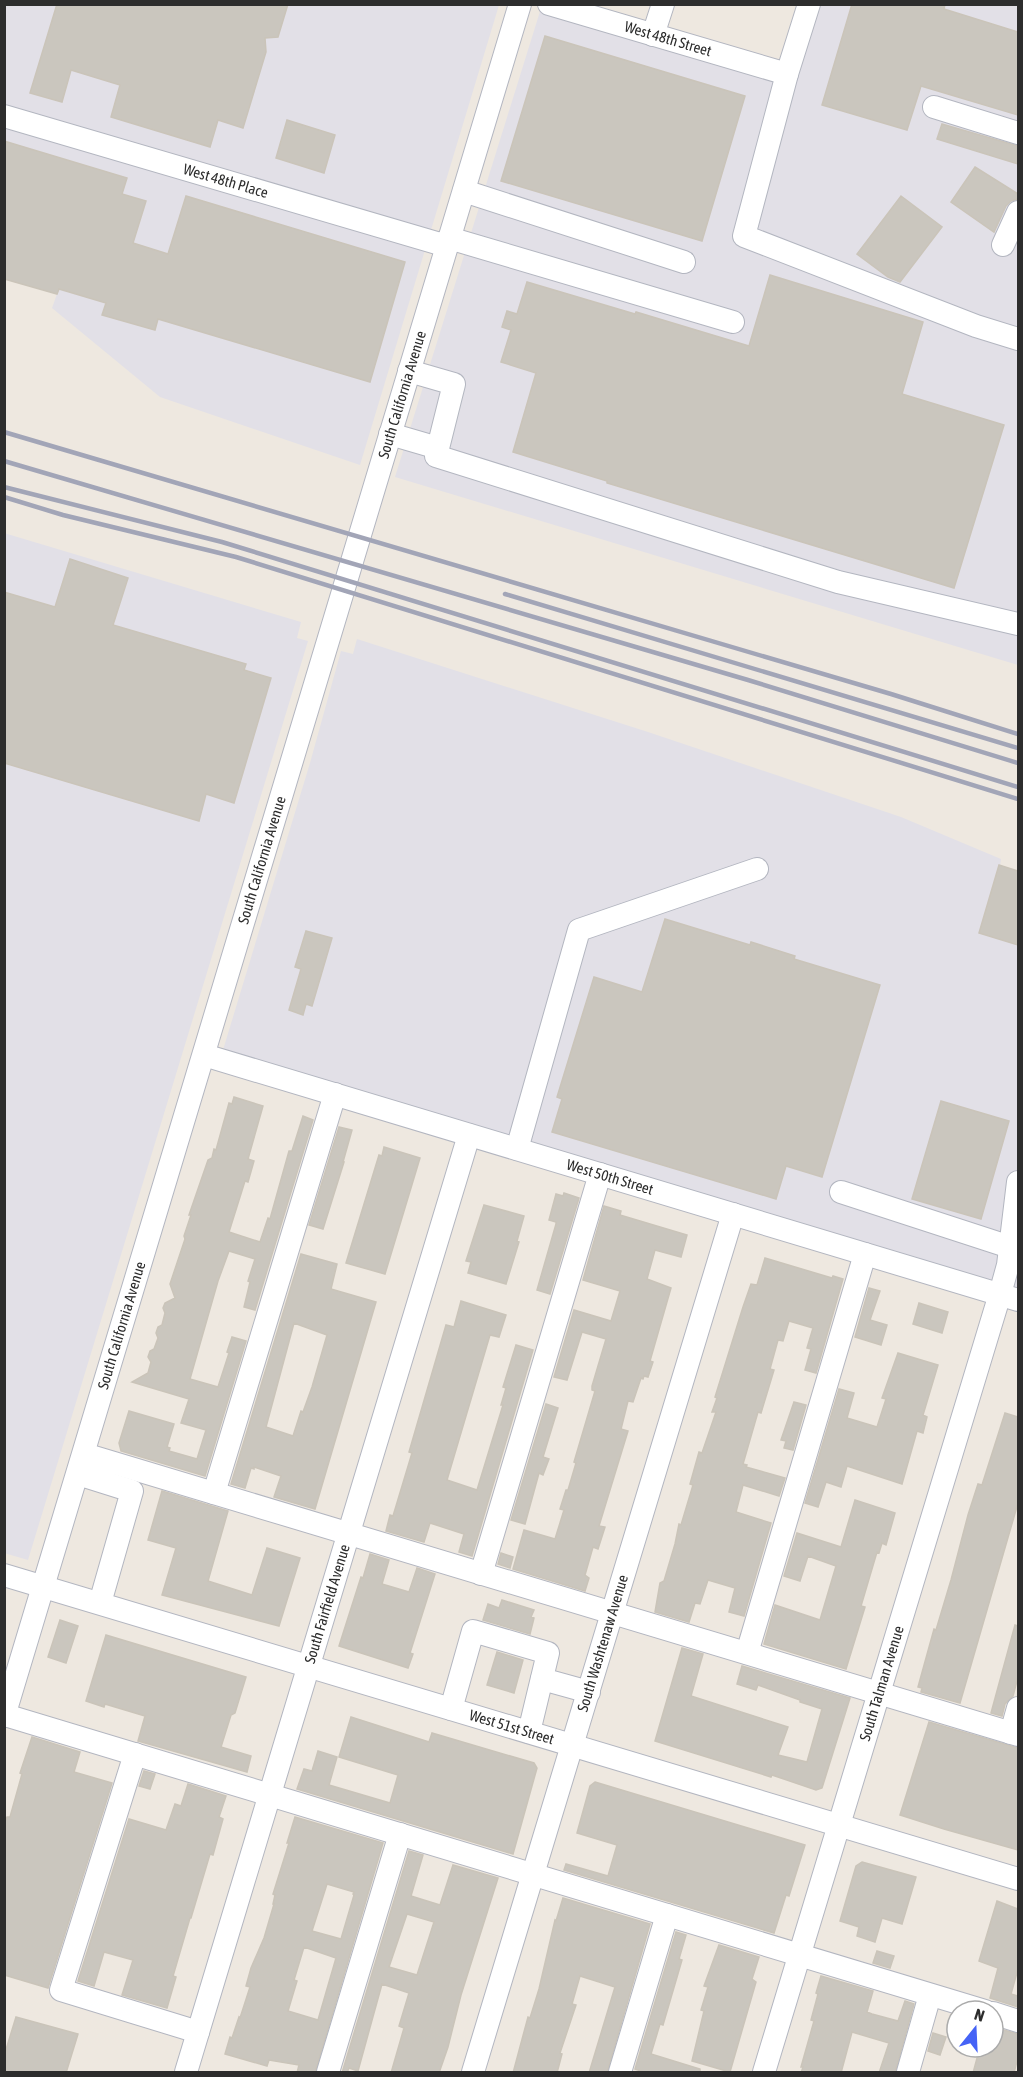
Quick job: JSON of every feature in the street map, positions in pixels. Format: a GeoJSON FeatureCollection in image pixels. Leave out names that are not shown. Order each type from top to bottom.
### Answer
{"type":"FeatureCollection","features":[{"type":"Feature","properties":{"kind":"street","name":"South California Avenue"},"geometry":{"type":"LineString","coordinates":[[5,1715],[520,4]]}},
{"type":"Feature","properties":{"kind":"street","name":"West 48th Street"},"geometry":{"type":"LineString","coordinates":[[549,4],[787,74]]}},
{"type":"Feature","properties":{"kind":"street"},"geometry":{"type":"LineString","coordinates":[[653,35],[663,4]]}},
{"type":"Feature","properties":{"kind":"street"},"geometry":{"type":"LineString","coordinates":[[808,4],[744,236],[976,326],[1018,339]]}},
{"type":"Feature","properties":{"kind":"street"},"geometry":{"type":"LineString","coordinates":[[934,107],[1018,133]]}},
{"type":"Feature","properties":{"kind":"street","name":"West 48th Place"},"geometry":{"type":"LineString","coordinates":[[4,116],[733,322]]}},
{"type":"Feature","properties":{"kind":"street"},"geometry":{"type":"LineString","coordinates":[[464,191],[684,262]]}},
{"type":"Feature","properties":{"kind":"street"},"geometry":{"type":"LineString","coordinates":[[1003,244],[1018,212]]}},
{"type":"Feature","properties":{"kind":"street"},"geometry":{"type":"LineString","coordinates":[[409,371],[454,384],[436,456],[838,582],[1018,624]]}},
{"type":"Feature","properties":{"kind":"street"},"geometry":{"type":"LineString","coordinates":[[390,434],[438,448]]}},
{"type":"Feature","properties":{"kind":"street"},"geometry":{"type":"LineString","coordinates":[[517,1149],[579,930],[757,870]]}},
{"type":"Feature","properties":{"kind":"street","name":"West 50th Street"},"geometry":{"type":"LineString","coordinates":[[204,1055],[1009,1297]]}},
{"type":"Feature","properties":{"kind":"street"},"geometry":{"type":"LineString","coordinates":[[214,1493],[335,1094]]}},
{"type":"Feature","properties":{"kind":"street","name":"South Fairfield Avenue"},"geometry":{"type":"LineString","coordinates":[[186,2073],[469,1135]]}},
{"type":"Feature","properties":{"kind":"street"},"geometry":{"type":"LineString","coordinates":[[481,1574],[600,1174]]}},
{"type":"Feature","properties":{"kind":"street","name":"South Talman Avenue"},"geometry":{"type":"LineString","coordinates":[[764,2073],[879,1693],[1009,1297],[1008,1265],[1018,1182]]}},
{"type":"Feature","properties":{"kind":"street"},"geometry":{"type":"LineString","coordinates":[[841,1192],[1010,1247]]}},
{"type":"Feature","properties":{"kind":"street","name":"South Washtenaw Avenue"},"geometry":{"type":"LineString","coordinates":[[473,2073],[733,1214]]}},
{"type":"Feature","properties":{"kind":"street"},"geometry":{"type":"LineString","coordinates":[[747,1653],[865,1254]]}},
{"type":"Feature","properties":{"kind":"street"},"geometry":{"type":"LineString","coordinates":[[81,1464],[214,1493],[1015,1734],[1018,1708]]}},
{"type":"Feature","properties":{"kind":"street"},"geometry":{"type":"LineString","coordinates":[[81,1464],[132,1491],[100,1603]]}},
{"type":"Feature","properties":{"kind":"street","name":"West 51st Street"},"geometry":{"type":"LineString","coordinates":[[4,1575],[1018,1879]]}},
{"type":"Feature","properties":{"kind":"street"},"geometry":{"type":"LineString","coordinates":[[451,1709],[473,1631],[548,1653],[528,1732]]}},
{"type":"Feature","properties":{"kind":"street"},"geometry":{"type":"LineString","coordinates":[[542,1679],[589,1692]]}},
{"type":"Feature","properties":{"kind":"street"},"geometry":{"type":"LineString","coordinates":[[5,1715],[945,1999]]}},
{"type":"Feature","properties":{"kind":"street"},"geometry":{"type":"LineString","coordinates":[[135,1754],[60,1990],[198,2032]]}},
{"type":"Feature","properties":{"kind":"street"},"geometry":{"type":"LineString","coordinates":[[328,2073],[400,1834]]}},
{"type":"Feature","properties":{"kind":"street"},"geometry":{"type":"LineString","coordinates":[[620,2073],[667,1915]]}},
{"type":"Feature","properties":{"kind":"street"},"geometry":{"type":"LineString","coordinates":[[908,2073],[930,1995]]}},
{"type":"Feature","properties":{"kind":"shaded area"},"geometry":{"type":"Polygon","coordinates":[[[4,5],[499,5],[360,465],[160,397],[52,308],[57,294],[5,279],[4,5]]]}},
{"type":"Feature","properties":{"kind":"shaded area"},"geometry":{"type":"Polygon","coordinates":[[[542,5],[784,71],[806,5],[1018,5],[1018,665],[395,477],[542,5]]]}},
{"type":"Feature","properties":{"kind":"shaded area"},"geometry":{"type":"Polygon","coordinates":[[[4,533],[301,622],[297,638],[308,641],[28,1560],[4,1553],[4,533]]]}},
{"type":"Feature","properties":{"kind":"shaded area"},"geometry":{"type":"Polygon","coordinates":[[[357,639],[648,732],[901,817],[1001,859],[1000,866],[1018,871],[1018,1288],[223,1050],[310,763],[341,651],[353,654],[357,639]]]}},
{"type":"Feature","properties":{"kind":"building"},"geometry":{"type":"Polygon","coordinates":[[[57,4],[288,4],[278,37],[265,38],[266,52],[243,128],[218,120],[210,147],[111,117],[120,85],[71,70],[62,102],[30,93],[57,4]]]}},
{"type":"Feature","properties":{"kind":"building"},"geometry":{"type":"Polygon","coordinates":[[[852,4],[945,4],[944,9],[1018,32],[1018,115],[921,86],[907,130],[822,105],[852,4]]]}},
{"type":"Feature","properties":{"kind":"building"},"geometry":{"type":"Polygon","coordinates":[[[545,36],[745,96],[702,241],[501,181],[545,36]]]}},
{"type":"Feature","properties":{"kind":"building"},"geometry":{"type":"Polygon","coordinates":[[[287,120],[335,135],[324,173],[276,158],[287,120]]]}},
{"type":"Feature","properties":{"kind":"building"},"geometry":{"type":"Polygon","coordinates":[[[942,124],[1018,146],[1018,164],[937,139],[942,124]]]}},
{"type":"Feature","properties":{"kind":"building"},"geometry":{"type":"Polygon","coordinates":[[[4,141],[127,178],[122,194],[146,201],[133,243],[168,254],[186,196],[405,262],[370,382],[158,319],[155,330],[102,315],[106,303],[59,289],[57,294],[4,279],[4,141]]]}},
{"type":"Feature","properties":{"kind":"building"},"geometry":{"type":"Polygon","coordinates":[[[975,167],[1018,194],[1018,199],[1006,206],[994,232],[951,202],[975,167]]]}},
{"type":"Feature","properties":{"kind":"building"},"geometry":{"type":"Polygon","coordinates":[[[901,196],[942,227],[900,282],[888,277],[857,254],[901,196]]]}},
{"type":"Feature","properties":{"kind":"building"},"geometry":{"type":"Polygon","coordinates":[[[770,275],[923,322],[902,394],[1004,425],[954,588],[607,483],[607,481],[513,452],[536,373],[501,362],[511,330],[502,327],[507,311],[517,314],[527,282],[749,346],[770,275]]]}},
{"type":"Feature","properties":{"kind":"building"},"geometry":{"type":"Polygon","coordinates":[[[70,559],[128,578],[113,625],[246,664],[244,670],[271,678],[234,803],[206,794],[199,821],[4,763],[4,592],[55,607],[70,559]]]}},
{"type":"Feature","properties":{"kind":"building"},"geometry":{"type":"Polygon","coordinates":[[[999,865],[1018,871],[1018,945],[979,933],[999,865]]]}},
{"type":"Feature","properties":{"kind":"building"},"geometry":{"type":"Polygon","coordinates":[[[665,919],[750,945],[751,942],[795,956],[794,959],[880,985],[822,1177],[786,1166],[776,1199],[552,1132],[562,1099],[557,1097],[594,977],[642,992],[665,919]]]}},
{"type":"Feature","properties":{"kind":"building"},"geometry":{"type":"Polygon","coordinates":[[[306,931],[332,938],[312,1006],[306,1004],[303,1015],[289,1010],[301,969],[295,967],[306,931]]]}},
{"type":"Feature","properties":{"kind":"building"},"geometry":{"type":"Polygon","coordinates":[[[234,1097],[263,1106],[248,1159],[254,1161],[248,1182],[245,1181],[229,1232],[260,1242],[268,1218],[270,1219],[289,1151],[292,1151],[303,1116],[313,1120],[255,1310],[244,1307],[250,1282],[248,1281],[255,1259],[229,1251],[218,1281],[190,1379],[218,1387],[232,1337],[246,1341],[205,1476],[121,1451],[119,1443],[129,1411],[174,1424],[167,1447],[170,1448],[169,1451],[197,1459],[206,1430],[181,1423],[189,1399],[132,1382],[148,1373],[151,1362],[148,1357],[158,1338],[156,1333],[158,1327],[162,1325],[165,1313],[163,1308],[165,1303],[175,1298],[170,1284],[185,1239],[191,1215],[189,1215],[208,1160],[212,1158],[214,1149],[216,1150],[229,1103],[232,1104],[234,1097]]]}},
{"type":"Feature","properties":{"kind":"building"},"geometry":{"type":"Polygon","coordinates":[[[941,1101],[1009,1121],[981,1219],[912,1199],[941,1101]]]}},
{"type":"Feature","properties":{"kind":"building"},"geometry":{"type":"Polygon","coordinates":[[[339,1127],[352,1130],[323,1229],[309,1225],[339,1127]]]}},
{"type":"Feature","properties":{"kind":"building"},"geometry":{"type":"Polygon","coordinates":[[[384,1147],[420,1158],[385,1274],[346,1263],[379,1155],[382,1156],[384,1147]]]}},
{"type":"Feature","properties":{"kind":"building"},"geometry":{"type":"Polygon","coordinates":[[[564,1193],[579,1198],[550,1294],[537,1290],[556,1224],[549,1220],[556,1194],[563,1196],[564,1193]]]}},
{"type":"Feature","properties":{"kind":"building"},"geometry":{"type":"Polygon","coordinates":[[[484,1205],[524,1216],[517,1241],[519,1242],[506,1284],[468,1273],[471,1262],[466,1261],[484,1205]]]}},
{"type":"Feature","properties":{"kind":"building"},"geometry":{"type":"Polygon","coordinates":[[[604,1206],[621,1211],[620,1215],[687,1235],[681,1257],[655,1250],[647,1279],[671,1288],[650,1361],[653,1362],[648,1377],[641,1378],[633,1402],[628,1401],[621,1429],[628,1431],[599,1526],[605,1527],[598,1549],[593,1547],[585,1575],[589,1578],[585,1591],[513,1569],[524,1530],[555,1539],[564,1510],[560,1509],[566,1490],[568,1490],[595,1391],[592,1390],[592,1386],[606,1339],[582,1332],[567,1380],[554,1377],[574,1310],[611,1321],[620,1291],[583,1280],[604,1206]]]}},
{"type":"Feature","properties":{"kind":"building"},"geometry":{"type":"Polygon","coordinates":[[[301,1254],[337,1264],[331,1289],[376,1302],[315,1509],[274,1497],[281,1476],[254,1467],[254,1469],[251,1468],[245,1488],[231,1484],[301,1254]],[[294,1323],[266,1427],[293,1436],[312,1387],[327,1335],[294,1323]]]}},
{"type":"Feature","properties":{"kind":"building"},"geometry":{"type":"Polygon","coordinates":[[[765,1258],[832,1278],[833,1276],[843,1279],[816,1373],[805,1370],[811,1349],[807,1348],[813,1328],[789,1321],[783,1341],[778,1340],[770,1369],[774,1370],[761,1413],[758,1412],[743,1464],[747,1465],[746,1467],[785,1478],[779,1496],[743,1485],[736,1512],[771,1523],[744,1616],[729,1612],[735,1588],[708,1580],[700,1604],[695,1603],[689,1622],[655,1612],[660,1583],[664,1581],[679,1524],[681,1525],[693,1485],[690,1484],[699,1452],[702,1453],[716,1412],[712,1412],[717,1398],[715,1397],[743,1307],[751,1284],[757,1285],[765,1258]]]}},
{"type":"Feature","properties":{"kind":"building"},"geometry":{"type":"Polygon","coordinates":[[[869,1288],[880,1291],[870,1320],[887,1325],[881,1345],[855,1337],[869,1288]]]}},
{"type":"Feature","properties":{"kind":"building"},"geometry":{"type":"Polygon","coordinates":[[[461,1301],[506,1315],[499,1337],[490,1335],[447,1480],[477,1490],[503,1405],[501,1405],[506,1388],[503,1387],[516,1345],[533,1350],[472,1556],[459,1552],[464,1534],[430,1523],[424,1542],[386,1531],[390,1515],[393,1516],[412,1453],[409,1452],[446,1325],[454,1327],[461,1301]]]}},
{"type":"Feature","properties":{"kind":"building"},"geometry":{"type":"Polygon","coordinates":[[[919,1303],[948,1312],[942,1333],[913,1324],[919,1303]]]}},
{"type":"Feature","properties":{"kind":"building"},"geometry":{"type":"Polygon","coordinates":[[[898,1353],[938,1365],[923,1415],[927,1417],[923,1433],[917,1431],[902,1484],[847,1466],[841,1487],[826,1482],[818,1507],[805,1503],[839,1389],[854,1393],[847,1418],[877,1427],[886,1399],[882,1398],[898,1353]]]}},
{"type":"Feature","properties":{"kind":"building"},"geometry":{"type":"Polygon","coordinates":[[[794,1402],[806,1405],[793,1450],[784,1448],[786,1441],[781,1440],[794,1402]]]}},
{"type":"Feature","properties":{"kind":"building"},"geometry":{"type":"Polygon","coordinates":[[[546,1404],[558,1408],[543,1457],[549,1459],[543,1475],[539,1473],[525,1524],[511,1520],[546,1404]]]}},
{"type":"Feature","properties":{"kind":"building"},"geometry":{"type":"Polygon","coordinates":[[[1005,1413],[1018,1417],[1018,1503],[960,1703],[921,1692],[922,1688],[918,1687],[934,1629],[936,1630],[951,1580],[968,1515],[978,1484],[982,1485],[1005,1413]]]}},
{"type":"Feature","properties":{"kind":"building"},"geometry":{"type":"Polygon","coordinates":[[[162,1491],[228,1511],[208,1581],[252,1595],[267,1548],[300,1558],[279,1626],[162,1595],[176,1548],[148,1540],[162,1491]]]}},
{"type":"Feature","properties":{"kind":"building"},"geometry":{"type":"Polygon","coordinates":[[[855,1500],[895,1513],[886,1545],[882,1543],[879,1553],[877,1552],[861,1606],[865,1607],[846,1669],[764,1644],[775,1605],[820,1620],[836,1566],[808,1556],[800,1581],[784,1576],[797,1533],[841,1547],[855,1500]]]}},
{"type":"Feature","properties":{"kind":"building"},"geometry":{"type":"Polygon","coordinates":[[[501,1553],[513,1557],[510,1568],[498,1564],[501,1553]]]}},
{"type":"Feature","properties":{"kind":"building"},"geometry":{"type":"Polygon","coordinates":[[[370,1554],[389,1560],[382,1584],[409,1592],[417,1568],[435,1574],[410,1653],[413,1654],[408,1668],[339,1646],[370,1554]]]}},
{"type":"Feature","properties":{"kind":"building"},"geometry":{"type":"Polygon","coordinates":[[[502,1600],[534,1610],[531,1617],[534,1618],[530,1634],[483,1620],[488,1604],[499,1608],[502,1600]]]}},
{"type":"Feature","properties":{"kind":"building"},"geometry":{"type":"Polygon","coordinates":[[[60,1620],[78,1626],[66,1663],[48,1657],[60,1620]]]}},
{"type":"Feature","properties":{"kind":"building"},"geometry":{"type":"Polygon","coordinates":[[[1015,1625],[1018,1626],[1018,1677],[1013,1696],[1005,1704],[1002,1716],[991,1713],[1015,1625]]]}},
{"type":"Feature","properties":{"kind":"building"},"geometry":{"type":"Polygon","coordinates":[[[106,1635],[246,1677],[221,1747],[251,1756],[247,1772],[138,1741],[145,1716],[86,1701],[106,1635]]]}},
{"type":"Feature","properties":{"kind":"building"},"geometry":{"type":"Polygon","coordinates":[[[682,1648],[703,1654],[691,1696],[788,1727],[778,1755],[807,1762],[822,1709],[758,1685],[756,1690],[737,1684],[742,1666],[850,1698],[822,1788],[816,1790],[655,1741],[682,1648]]]}},
{"type":"Feature","properties":{"kind":"building"},"geometry":{"type":"Polygon","coordinates":[[[497,1652],[523,1660],[514,1693],[487,1685],[497,1652]]]}},
{"type":"Feature","properties":{"kind":"building"},"geometry":{"type":"Polygon","coordinates":[[[351,1717],[429,1742],[432,1733],[534,1763],[537,1768],[513,1854],[297,1789],[304,1769],[312,1771],[318,1751],[337,1757],[329,1785],[390,1803],[398,1775],[339,1757],[351,1717]]]}},
{"type":"Feature","properties":{"kind":"building"},"geometry":{"type":"Polygon","coordinates":[[[929,1722],[1018,1748],[1018,1850],[900,1815],[929,1722]]]}},
{"type":"Feature","properties":{"kind":"building"},"geometry":{"type":"Polygon","coordinates":[[[32,1737],[80,1752],[74,1772],[112,1783],[48,1988],[4,1975],[4,1824],[7,1817],[10,1817],[22,1774],[20,1773],[32,1737]]]}},
{"type":"Feature","properties":{"kind":"building"},"geometry":{"type":"Polygon","coordinates":[[[144,1771],[155,1774],[150,1789],[139,1786],[144,1771]]]}},
{"type":"Feature","properties":{"kind":"building"},"geometry":{"type":"Polygon","coordinates":[[[595,1782],[805,1845],[789,1896],[786,1895],[774,1933],[564,1870],[566,1864],[608,1876],[617,1845],[577,1833],[590,1786],[595,1782]]]}},
{"type":"Feature","properties":{"kind":"building"},"geometry":{"type":"Polygon","coordinates":[[[188,1784],[226,1796],[219,1817],[223,1819],[213,1855],[210,1854],[190,1918],[173,1976],[176,1977],[167,2008],[122,1995],[133,1960],[104,1952],[94,1986],[78,1981],[129,1819],[166,1830],[175,1804],[181,1806],[188,1784]]]}},
{"type":"Feature","properties":{"kind":"building"},"geometry":{"type":"Polygon","coordinates":[[[295,1817],[383,1843],[315,2073],[297,2073],[299,2065],[269,2060],[267,2066],[225,2054],[250,1987],[246,1986],[274,1904],[275,1895],[273,1894],[289,1843],[287,1843],[295,1817]],[[327,1884],[312,1931],[341,1939],[354,1892],[327,1884]],[[304,1947],[288,2011],[318,2020],[336,1958],[304,1947]]]}},
{"type":"Feature","properties":{"kind":"building"},"geometry":{"type":"Polygon","coordinates":[[[409,1851],[423,1855],[411,1896],[440,1905],[453,1865],[498,1878],[439,2073],[391,2073],[404,2028],[399,2026],[409,1993],[382,1984],[358,2071],[349,2068],[347,2073],[342,2073],[409,1851]],[[407,1914],[389,1967],[417,1975],[434,1922],[407,1914]]]}},
{"type":"Feature","properties":{"kind":"building"},"geometry":{"type":"Polygon","coordinates":[[[862,1862],[916,1877],[902,1924],[882,1918],[875,1942],[857,1936],[859,1927],[840,1921],[856,1866],[862,1862]]]}},
{"type":"Feature","properties":{"kind":"building"},"geometry":{"type":"Polygon","coordinates":[[[563,1898],[650,1924],[607,2073],[589,2073],[615,1987],[580,1976],[572,2004],[576,2005],[560,2053],[562,2054],[557,2073],[513,2073],[528,2017],[530,2018],[539,1989],[555,1920],[563,1898]]]}},
{"type":"Feature","properties":{"kind":"building"},"geometry":{"type":"Polygon","coordinates":[[[997,1901],[1018,1909],[1018,1969],[1011,1994],[1018,1996],[1018,2007],[1005,2003],[1005,1999],[990,1998],[998,1968],[979,1961],[997,1901]]]}},
{"type":"Feature","properties":{"kind":"building"},"geometry":{"type":"Polygon","coordinates":[[[676,1932],[686,1935],[679,1959],[682,1960],[663,2025],[660,2024],[651,2054],[700,2069],[700,2073],[646,2073],[635,2069],[676,1932]]]}},
{"type":"Feature","properties":{"kind":"building"},"geometry":{"type":"Polygon","coordinates":[[[719,1945],[759,1957],[752,1979],[756,1982],[730,2072],[692,2061],[704,2011],[701,2010],[708,1987],[704,1986],[719,1945]]]}},
{"type":"Feature","properties":{"kind":"building"},"geometry":{"type":"Polygon","coordinates":[[[877,1951],[894,1956],[890,1968],[873,1963],[877,1951]]]}},
{"type":"Feature","properties":{"kind":"building"},"geometry":{"type":"Polygon","coordinates":[[[821,1976],[873,1991],[867,2012],[872,2014],[898,2021],[905,2001],[914,2004],[895,2073],[879,2073],[889,2043],[852,2032],[841,2073],[801,2073],[814,2021],[811,2020],[821,1976]]]}},
{"type":"Feature","properties":{"kind":"building"},"geometry":{"type":"Polygon","coordinates":[[[16,2017],[78,2034],[66,2073],[4,2073],[4,2056],[16,2017]]]}},
{"type":"Feature","properties":{"kind":"building"},"geometry":{"type":"Polygon","coordinates":[[[1005,2030],[1018,2034],[1018,2057],[1014,2073],[973,2073],[977,2059],[1005,2059],[1005,2030]]]}},
{"type":"Feature","properties":{"kind":"building"},"geometry":{"type":"Polygon","coordinates":[[[933,2033],[945,2037],[940,2055],[928,2051],[933,2033]]]}},
{"type":"Feature","properties":{"kind":"railway"},"geometry":{"type":"LineString","coordinates":[[4,432],[891,694],[1018,734]]}},
{"type":"Feature","properties":{"kind":"railway"},"geometry":{"type":"LineString","coordinates":[[4,461],[748,680],[1018,763]]}},
{"type":"Feature","properties":{"kind":"railway"},"geometry":{"type":"LineString","coordinates":[[4,487],[222,542],[1018,787]]}},
{"type":"Feature","properties":{"kind":"railway"},"geometry":{"type":"LineString","coordinates":[[4,497],[63,515],[236,557],[1018,799]]}},
{"type":"Feature","properties":{"kind":"railway"},"geometry":{"type":"LineString","coordinates":[[505,594],[1018,748]]}}]}
